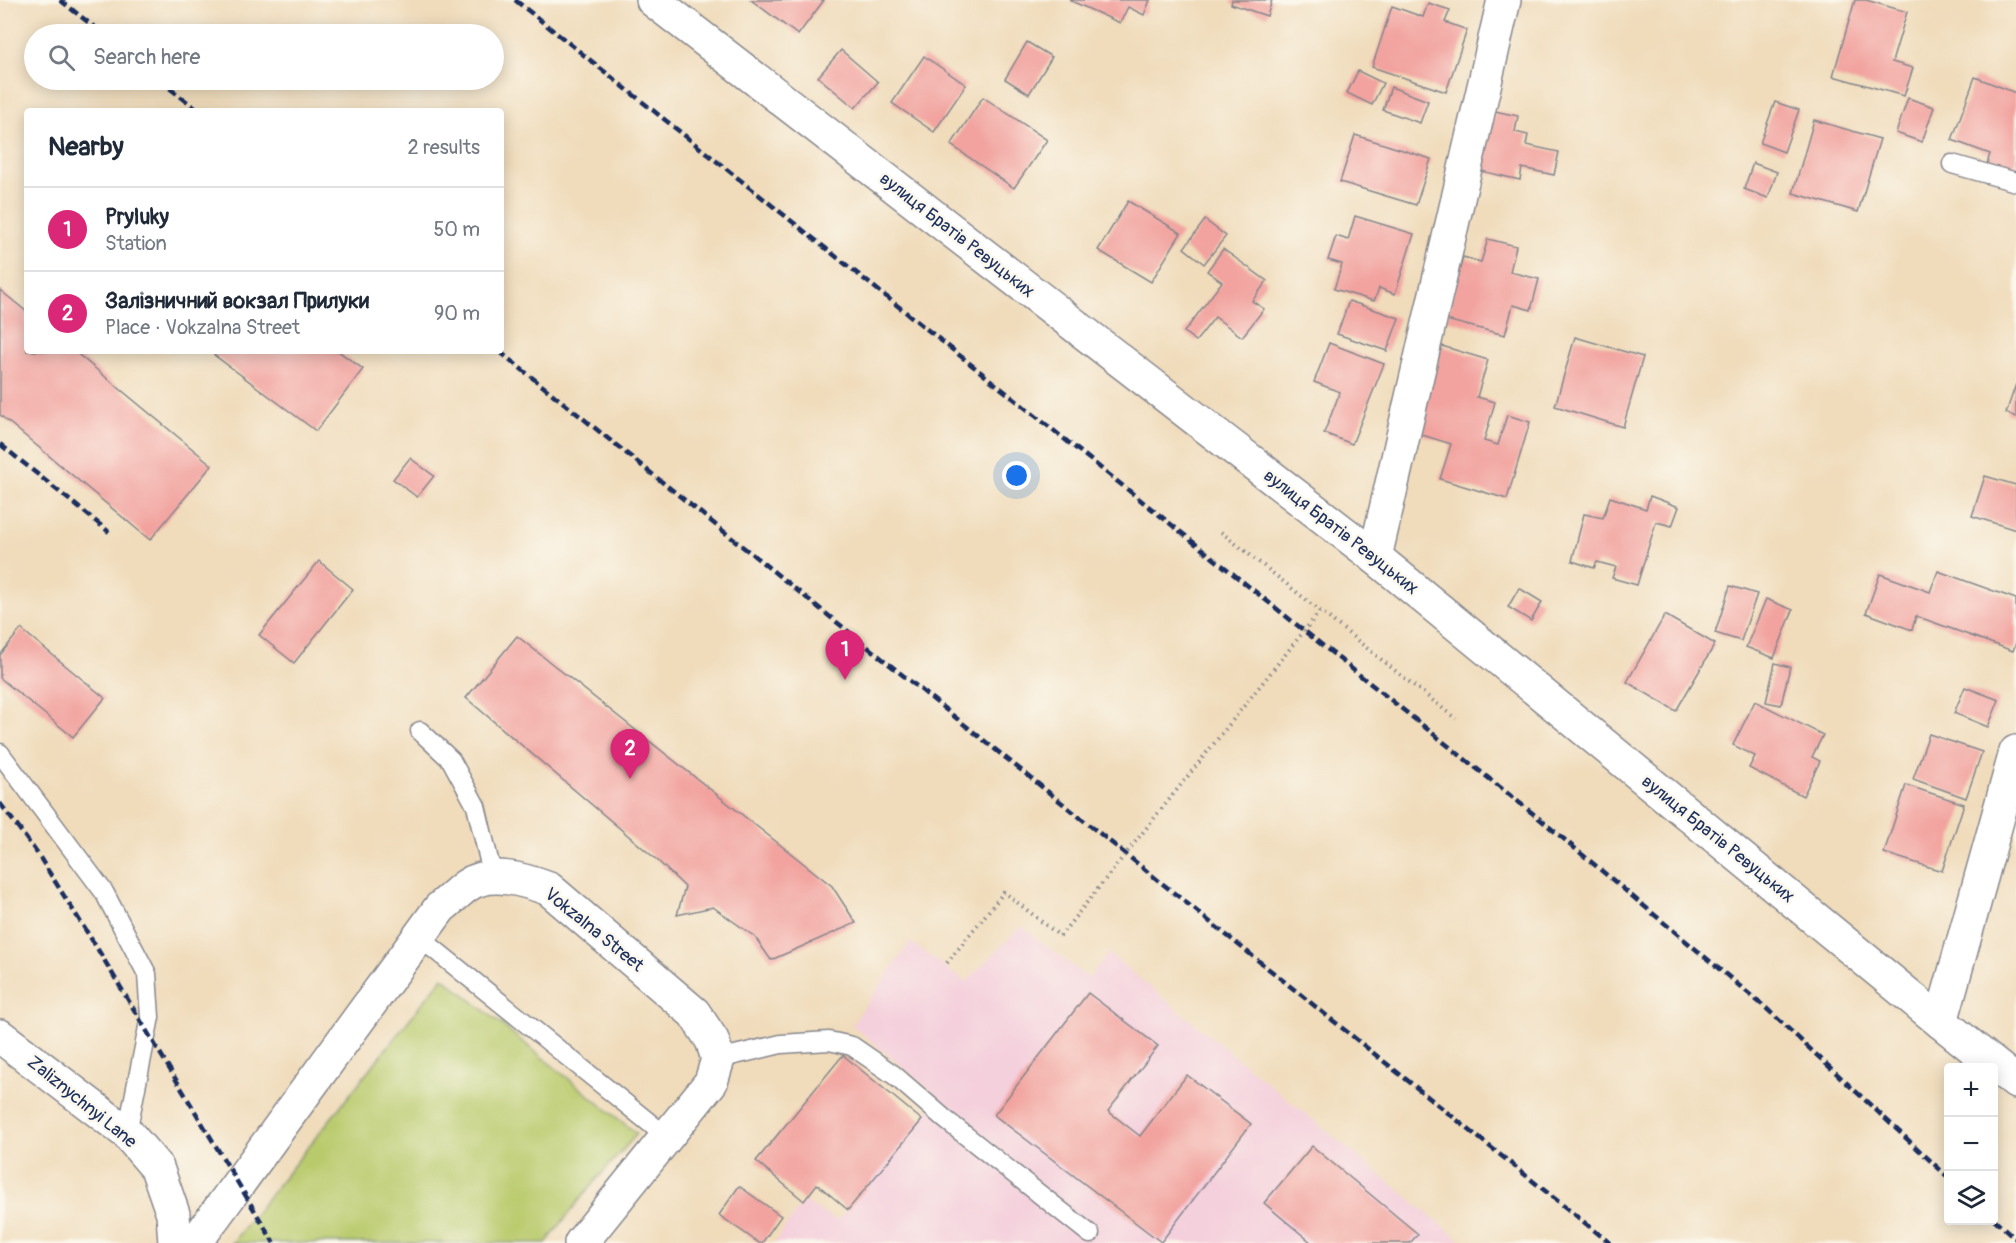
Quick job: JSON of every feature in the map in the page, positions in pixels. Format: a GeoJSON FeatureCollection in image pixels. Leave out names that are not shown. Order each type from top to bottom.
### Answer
{"type":"FeatureCollection","features":[{"type":"Feature","properties":{"kind":"street","name":"вулиця Братів Ревуцьких"},"geometry":{"type":"LineString","coordinates":[[653,0],[1375,557],[2016,1082]]}},
{"type":"Feature","properties":{"kind":"street"},"geometry":{"type":"LineString","coordinates":[[1375,557],[1504,0]]}},
{"type":"Feature","properties":{"kind":"street"},"geometry":{"type":"LineString","coordinates":[[1941,1022],[2016,752]]}},
{"type":"Feature","properties":{"kind":"street","name":"Vokzalna Street"},"geometry":{"type":"LineString","coordinates":[[195,1243],[419,936],[440,909],[468,885],[493,878],[521,879],[549,889],[694,1013],[712,1040],[718,1059]]}},
{"type":"Feature","properties":{"kind":"street","name":"Zaliznychnyi Lane"},"geometry":{"type":"LineString","coordinates":[[0,1035],[127,1133],[157,1168],[173,1214],[175,1243]]}},
{"type":"Feature","properties":{"kind":"street"},"geometry":{"type":"LineString","coordinates":[[581,1243],[711,1083],[718,1059]]}},
{"type":"Feature","properties":{"kind":"lane"},"geometry":{"type":"LineString","coordinates":[[1952,164],[2016,182]]}},
{"type":"Feature","properties":{"kind":"lane"},"geometry":{"type":"LineString","coordinates":[[420,731],[451,760],[476,806],[493,878]]}},
{"type":"Feature","properties":{"kind":"lane"},"geometry":{"type":"LineString","coordinates":[[0,753],[104,892],[147,974],[150,1017],[127,1133]]}},
{"type":"Feature","properties":{"kind":"lane"},"geometry":{"type":"LineString","coordinates":[[419,936],[667,1137]]}},
{"type":"Feature","properties":{"kind":"lane"},"geometry":{"type":"LineString","coordinates":[[718,1059],[781,1044],[829,1041],[852,1046],[894,1075],[946,1120],[1090,1234]]}},
{"type":"Feature","properties":{"kind":"path"},"geometry":{"type":"LineString","coordinates":[[1221,532],[1456,719]]}},
{"type":"Feature","properties":{"kind":"path"},"geometry":{"type":"LineString","coordinates":[[947,963],[1004,892],[1060,936],[1320,611]]}},
{"type":"Feature","properties":{"kind":"shaded area"},"geometry":{"type":"Polygon","coordinates":[[[1021,926],[1088,978],[1108,953],[1464,1243],[774,1243],[804,1201],[837,1221],[939,1097],[852,1025],[910,942],[966,982],[1021,926]]]}},
{"type":"Feature","properties":{"kind":"green space"},"geometry":{"type":"Polygon","coordinates":[[[443,977],[637,1134],[588,1189],[546,1243],[232,1243],[443,977]]]}},
{"type":"Feature","properties":{"kind":"building"},"geometry":{"type":"Polygon","coordinates":[[[751,0],[824,0],[798,35],[751,0]]]}},
{"type":"Feature","properties":{"kind":"building"},"geometry":{"type":"Polygon","coordinates":[[[1069,0],[1150,0],[1144,15],[1128,7],[1120,23],[1069,0]]]}},
{"type":"Feature","properties":{"kind":"building"},"geometry":{"type":"Polygon","coordinates":[[[1232,0],[1272,0],[1267,16],[1231,4],[1232,0]]]}},
{"type":"Feature","properties":{"kind":"building"},"geometry":{"type":"Polygon","coordinates":[[[1855,0],[1866,0],[1907,12],[1892,62],[1913,68],[1904,96],[1833,76],[1855,0]]]}},
{"type":"Feature","properties":{"kind":"building"},"geometry":{"type":"Polygon","coordinates":[[[1428,3],[1450,10],[1445,22],[1467,30],[1446,92],[1372,67],[1392,6],[1423,17],[1428,3]]]}},
{"type":"Feature","properties":{"kind":"building"},"geometry":{"type":"Polygon","coordinates":[[[1027,42],[1052,57],[1029,94],[1005,79],[1027,42]]]}},
{"type":"Feature","properties":{"kind":"building"},"geometry":{"type":"Polygon","coordinates":[[[841,50],[878,82],[855,108],[818,77],[841,50]]]}},
{"type":"Feature","properties":{"kind":"building"},"geometry":{"type":"Polygon","coordinates":[[[924,56],[966,85],[934,132],[892,103],[924,56]]]}},
{"type":"Feature","properties":{"kind":"building"},"geometry":{"type":"Polygon","coordinates":[[[1358,71],[1383,83],[1372,105],[1347,93],[1358,71]]]}},
{"type":"Feature","properties":{"kind":"building"},"geometry":{"type":"Polygon","coordinates":[[[1975,77],[2016,93],[2016,174],[1987,164],[1990,154],[1952,140],[1975,77]]]}},
{"type":"Feature","properties":{"kind":"building"},"geometry":{"type":"Polygon","coordinates":[[[1391,87],[1428,101],[1420,123],[1383,110],[1391,87]]]}},
{"type":"Feature","properties":{"kind":"building"},"geometry":{"type":"Polygon","coordinates":[[[983,97],[1047,140],[1014,188],[951,145],[983,97]]]}},
{"type":"Feature","properties":{"kind":"building"},"geometry":{"type":"Polygon","coordinates":[[[1908,98],[1934,107],[1922,142],[1896,133],[1908,98]]]}},
{"type":"Feature","properties":{"kind":"building"},"geometry":{"type":"Polygon","coordinates":[[[1775,102],[1799,110],[1784,152],[1760,143],[1775,102]]]}},
{"type":"Feature","properties":{"kind":"building"},"geometry":{"type":"Polygon","coordinates":[[[1495,111],[1518,116],[1515,132],[1528,135],[1526,145],[1559,152],[1554,175],[1522,168],[1520,180],[1481,171],[1495,111]]]}},
{"type":"Feature","properties":{"kind":"building"},"geometry":{"type":"Polygon","coordinates":[[[1814,120],[1880,139],[1858,212],[1793,193],[1814,120]]]}},
{"type":"Feature","properties":{"kind":"building"},"geometry":{"type":"Polygon","coordinates":[[[1355,135],[1431,159],[1416,205],[1340,182],[1355,135]]]}},
{"type":"Feature","properties":{"kind":"building"},"geometry":{"type":"Polygon","coordinates":[[[1753,163],[1777,172],[1768,198],[1744,189],[1753,163]]]}},
{"type":"Feature","properties":{"kind":"building"},"geometry":{"type":"Polygon","coordinates":[[[1128,201],[1181,233],[1151,282],[1098,250],[1128,201]]]}},
{"type":"Feature","properties":{"kind":"building"},"geometry":{"type":"Polygon","coordinates":[[[1355,216],[1414,234],[1395,294],[1379,288],[1374,301],[1334,289],[1342,264],[1328,260],[1336,236],[1348,240],[1355,216]]]}},
{"type":"Feature","properties":{"kind":"building"},"geometry":{"type":"Polygon","coordinates":[[[1205,220],[1226,236],[1204,264],[1184,248],[1205,220]]]}},
{"type":"Feature","properties":{"kind":"building"},"geometry":{"type":"Polygon","coordinates":[[[1488,239],[1516,246],[1510,272],[1539,279],[1531,310],[1513,305],[1505,335],[1446,320],[1463,257],[1481,262],[1488,239]]]}},
{"type":"Feature","properties":{"kind":"building"},"geometry":{"type":"Polygon","coordinates":[[[1223,249],[1267,281],[1252,301],[1264,309],[1242,337],[1215,317],[1196,341],[1184,332],[1222,282],[1207,271],[1223,249]]]}},
{"type":"Feature","properties":{"kind":"building"},"geometry":{"type":"Polygon","coordinates":[[[0,290],[24,310],[24,354],[78,354],[212,465],[150,540],[0,415],[0,290]]]}},
{"type":"Feature","properties":{"kind":"building"},"geometry":{"type":"Polygon","coordinates":[[[1349,301],[1399,318],[1387,351],[1337,334],[1349,301]]]}},
{"type":"Feature","properties":{"kind":"building"},"geometry":{"type":"Polygon","coordinates":[[[1575,337],[1643,357],[1623,427],[1555,406],[1575,337]]]}},
{"type":"Feature","properties":{"kind":"building"},"geometry":{"type":"Polygon","coordinates":[[[1329,343],[1384,364],[1352,444],[1324,433],[1340,392],[1314,382],[1329,343]]]}},
{"type":"Feature","properties":{"kind":"building"},"geometry":{"type":"Polygon","coordinates":[[[1442,346],[1488,360],[1477,397],[1495,402],[1484,441],[1498,445],[1507,415],[1530,422],[1507,499],[1440,479],[1451,444],[1416,433],[1442,346]]]}},
{"type":"Feature","properties":{"kind":"building"},"geometry":{"type":"Polygon","coordinates":[[[342,354],[363,369],[316,431],[214,355],[342,354]]]}},
{"type":"Feature","properties":{"kind":"building"},"geometry":{"type":"Polygon","coordinates":[[[2016,384],[2016,417],[2006,413],[2016,384]]]}},
{"type":"Feature","properties":{"kind":"building"},"geometry":{"type":"Polygon","coordinates":[[[410,458],[434,476],[417,497],[393,479],[410,458]]]}},
{"type":"Feature","properties":{"kind":"building"},"geometry":{"type":"Polygon","coordinates":[[[1985,476],[2016,485],[2016,530],[1972,516],[1985,476]]]}},
{"type":"Feature","properties":{"kind":"building"},"geometry":{"type":"Polygon","coordinates":[[[1650,496],[1679,507],[1672,526],[1656,522],[1637,585],[1612,578],[1616,567],[1597,562],[1594,568],[1572,561],[1584,514],[1603,518],[1610,497],[1646,509],[1650,496]]]}},
{"type":"Feature","properties":{"kind":"building"},"geometry":{"type":"Polygon","coordinates":[[[319,561],[353,589],[294,663],[259,635],[319,561]]]}},
{"type":"Feature","properties":{"kind":"building"},"geometry":{"type":"Polygon","coordinates":[[[1938,571],[2016,599],[2016,643],[2013,651],[1916,616],[1912,630],[1866,613],[1880,574],[1930,592],[1938,571]]]}},
{"type":"Feature","properties":{"kind":"building"},"geometry":{"type":"Polygon","coordinates":[[[1730,586],[1757,594],[1741,641],[1715,633],[1730,586]]]}},
{"type":"Feature","properties":{"kind":"building"},"geometry":{"type":"Polygon","coordinates":[[[1519,588],[1542,602],[1531,621],[1508,607],[1519,588]]]}},
{"type":"Feature","properties":{"kind":"building"},"geometry":{"type":"Polygon","coordinates":[[[1766,599],[1793,610],[1774,658],[1746,647],[1766,599]]]}},
{"type":"Feature","properties":{"kind":"building"},"geometry":{"type":"Polygon","coordinates":[[[1665,615],[1715,644],[1676,711],[1627,682],[1665,615]]]}},
{"type":"Feature","properties":{"kind":"building"},"geometry":{"type":"Polygon","coordinates":[[[21,629],[105,698],[73,737],[0,678],[0,655],[21,629]]]}},
{"type":"Feature","properties":{"kind":"building"},"geometry":{"type":"Polygon","coordinates":[[[517,636],[832,886],[856,923],[771,960],[755,937],[713,907],[677,915],[685,887],[657,860],[466,698],[517,636]]]}},
{"type":"Feature","properties":{"kind":"building"},"geometry":{"type":"Polygon","coordinates":[[[1775,663],[1790,667],[1781,705],[1766,702],[1775,663]]]}},
{"type":"Feature","properties":{"kind":"building"},"geometry":{"type":"Polygon","coordinates":[[[1965,687],[1999,700],[1988,727],[1954,713],[1965,687]]]}},
{"type":"Feature","properties":{"kind":"building"},"geometry":{"type":"Polygon","coordinates":[[[1755,701],[1823,735],[1812,757],[1820,761],[1803,796],[1749,768],[1755,756],[1733,745],[1755,701]]]}},
{"type":"Feature","properties":{"kind":"building"},"geometry":{"type":"Polygon","coordinates":[[[1929,734],[1982,752],[1966,798],[1913,779],[1929,734]]]}},
{"type":"Feature","properties":{"kind":"building"},"geometry":{"type":"Polygon","coordinates":[[[1906,785],[1964,804],[1942,871],[1884,853],[1906,785]]]}},
{"type":"Feature","properties":{"kind":"building"},"geometry":{"type":"Polygon","coordinates":[[[1088,993],[1158,1046],[1108,1111],[1140,1136],[1187,1075],[1251,1124],[1161,1242],[994,1115],[1088,993]]]}},
{"type":"Feature","properties":{"kind":"building"},"geometry":{"type":"Polygon","coordinates":[[[843,1055],[922,1120],[848,1210],[817,1184],[804,1201],[756,1161],[843,1055]]]}},
{"type":"Feature","properties":{"kind":"building"},"geometry":{"type":"Polygon","coordinates":[[[1312,1146],[1418,1234],[1410,1243],[1312,1243],[1264,1203],[1312,1146]]]}},
{"type":"Feature","properties":{"kind":"building"},"geometry":{"type":"Polygon","coordinates":[[[739,1186],[781,1216],[762,1243],[719,1215],[739,1186]]]}},
{"type":"Feature","properties":{"kind":"railway"},"geometry":{"type":"LineString","coordinates":[[60,0],[90,24]]}},
{"type":"Feature","properties":{"kind":"railway"},"geometry":{"type":"LineString","coordinates":[[515,0],[1541,820],[1766,1008],[1944,1173]]}},
{"type":"Feature","properties":{"kind":"railway"},"geometry":{"type":"LineString","coordinates":[[172,90],[195,108]]}},
{"type":"Feature","properties":{"kind":"railway"},"geometry":{"type":"LineString","coordinates":[[503,354],[1610,1243]]}},
{"type":"Feature","properties":{"kind":"railway"},"geometry":{"type":"LineString","coordinates":[[0,444],[109,532]]}},
{"type":"Feature","properties":{"kind":"railway"},"geometry":{"type":"LineString","coordinates":[[0,803],[37,853],[97,948],[274,1243]]}},
{"type":"Feature","properties":{"kind":"railway"},"geometry":{"type":"LineString","coordinates":[[1998,1223],[2016,1239]]}},
{"type":"Feature","properties":{"kind":"place","name":"Pryluky"},"geometry":{"type":"Point","coordinates":[845,680]}},
{"type":"Feature","properties":{"kind":"place","name":"Залізничний вокзал Прилуки"},"geometry":{"type":"Point","coordinates":[630,779]}}]}
